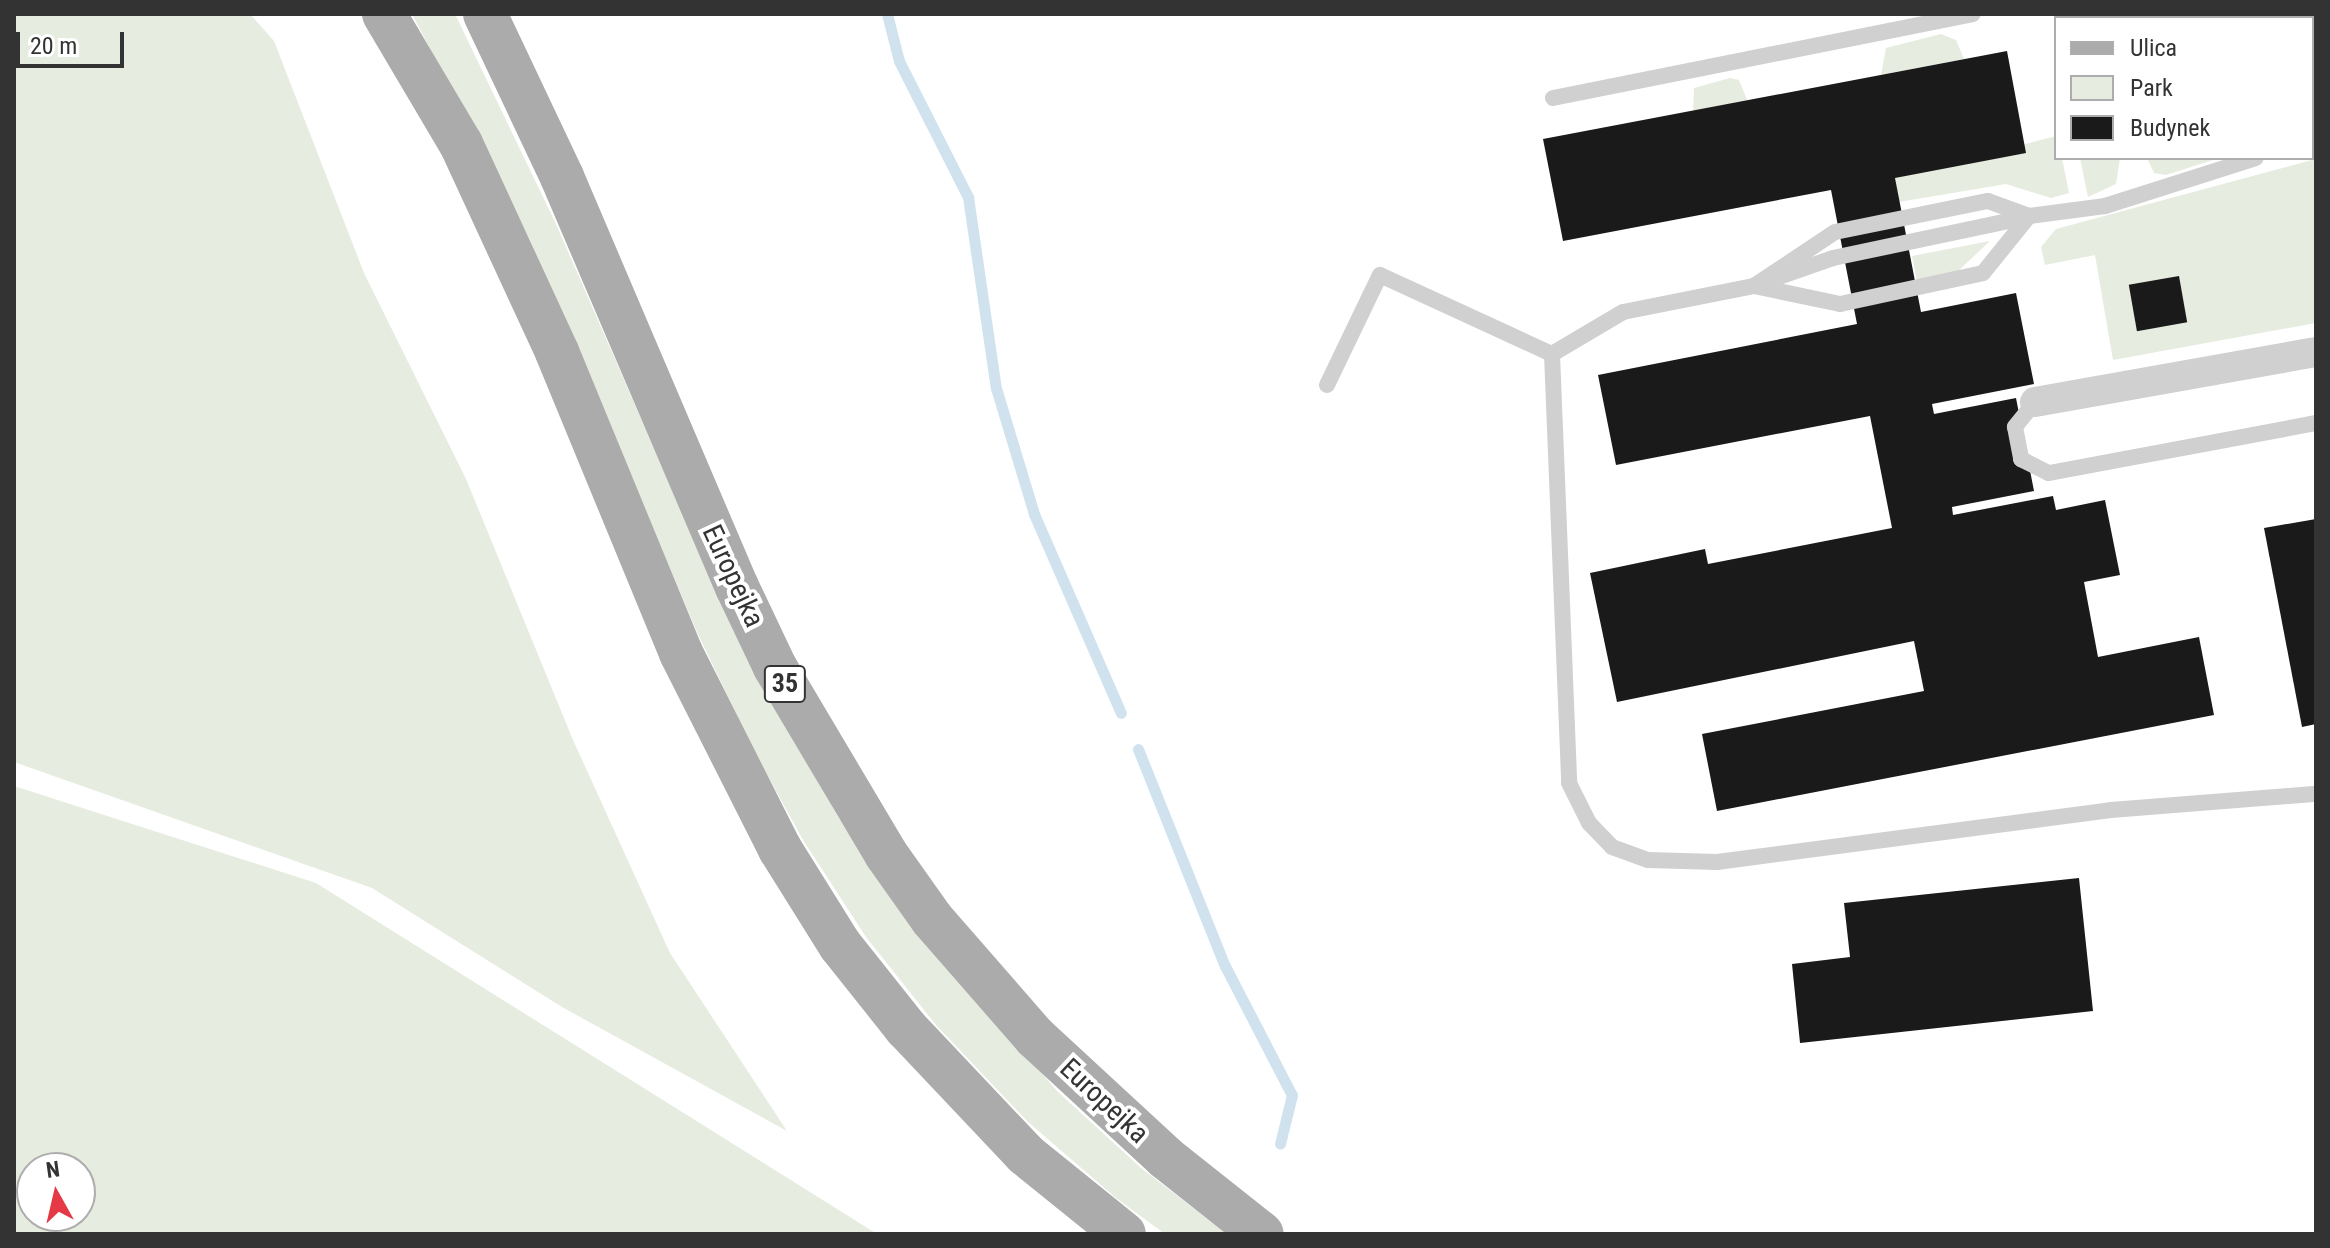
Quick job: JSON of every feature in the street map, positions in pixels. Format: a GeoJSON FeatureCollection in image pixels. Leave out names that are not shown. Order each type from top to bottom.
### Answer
{"type":"FeatureCollection","features":[{"type":"Feature","properties":{"kind":"main road"},"geometry":{"type":"LineString","coordinates":[[384,14],[461,144],[557,352],[681,653],[780,849],[840,945],[906,1028],[1025,1154],[1124,1234]]}},
{"type":"Feature","properties":{"kind":"main road","name":"Europejka"},"geometry":{"type":"LineString","coordinates":[[485,14],[562,177],[737,587],[775,667],[886,854],[932,919],[1035,1037],[1166,1158],[1262,1234]]}},
{"type":"Feature","properties":{"kind":"street"},"geometry":{"type":"LineString","coordinates":[[2035,402],[2316,352]]}},
{"type":"Feature","properties":{"kind":"lane"},"geometry":{"type":"LineString","coordinates":[[1553,98],[1973,14]]}},
{"type":"Feature","properties":{"kind":"lane"},"geometry":{"type":"LineString","coordinates":[[1552,354],[1623,312],[1754,286],[1833,258],[2029,216],[2105,206],[2250,160]]}},
{"type":"Feature","properties":{"kind":"lane"},"geometry":{"type":"LineString","coordinates":[[1754,286],[1835,232],[1988,201],[2029,216]]}},
{"type":"Feature","properties":{"kind":"lane"},"geometry":{"type":"LineString","coordinates":[[1754,286],[1840,304],[1983,273],[2029,216]]}},
{"type":"Feature","properties":{"kind":"lane"},"geometry":{"type":"LineString","coordinates":[[1327,385],[1380,275],[1552,354]]}},
{"type":"Feature","properties":{"kind":"lane"},"geometry":{"type":"LineString","coordinates":[[1552,354],[1569,783],[1589,823],[1612,847],[1648,860],[1717,862],[2111,810],[2316,794]]}},
{"type":"Feature","properties":{"kind":"lane"},"geometry":{"type":"LineString","coordinates":[[2035,402],[2015,427],[2021,459],[2049,473],[2316,423]]}},
{"type":"Feature","properties":{"kind":"green space"},"geometry":{"type":"Polygon","coordinates":[[[14,14],[250,14],[274,41],[364,273],[466,479],[573,740],[670,953],[787,1131],[562,1007],[372,888],[14,762],[14,14]]]}},
{"type":"Feature","properties":{"kind":"green space"},"geometry":{"type":"Polygon","coordinates":[[[412,14],[455,14],[556,224],[728,618],[838,817],[900,910],[1058,1092],[1141,1168],[1227,1234],[1165,1234],[1116,1198],[1028,1122],[936,1025],[866,937],[803,840],[753,749],[697,632],[529,238],[412,14]]]}},
{"type":"Feature","properties":{"kind":"green space"},"geometry":{"type":"Polygon","coordinates":[[[1941,34],[1956,40],[1964,59],[1881,75],[1886,48],[1941,34]]]}},
{"type":"Feature","properties":{"kind":"green space"},"geometry":{"type":"Polygon","coordinates":[[[1730,78],[1739,80],[1747,100],[1693,111],[1694,88],[1730,78]]]}},
{"type":"Feature","properties":{"kind":"green space"},"geometry":{"type":"Polygon","coordinates":[[[2054,137],[2054,160],[2062,160],[2069,193],[2051,198],[2006,184],[1899,202],[1895,178],[2054,137]]]}},
{"type":"Feature","properties":{"kind":"green space"},"geometry":{"type":"Polygon","coordinates":[[[2080,160],[2120,160],[2116,184],[2088,197],[2080,160]]]}},
{"type":"Feature","properties":{"kind":"green space"},"geometry":{"type":"Polygon","coordinates":[[[2148,160],[2213,160],[2166,175],[2154,173],[2148,160]]]}},
{"type":"Feature","properties":{"kind":"green space"},"geometry":{"type":"Polygon","coordinates":[[[2314,160],[2316,323],[2113,360],[2095,255],[2045,265],[2041,247],[2056,229],[2314,160]]]}},
{"type":"Feature","properties":{"kind":"green space"},"geometry":{"type":"Polygon","coordinates":[[[1990,241],[1957,272],[1917,281],[1912,256],[1990,241]]]}},
{"type":"Feature","properties":{"kind":"green space"},"geometry":{"type":"Polygon","coordinates":[[[14,786],[316,883],[877,1234],[14,1234],[14,786]]]}},
{"type":"Feature","properties":{"kind":"building"},"geometry":{"type":"Polygon","coordinates":[[[2316,14],[2316,91],[2314,16],[2122,16],[2316,14]]]}},
{"type":"Feature","properties":{"kind":"building"},"geometry":{"type":"Polygon","coordinates":[[[2007,51],[2026,153],[1895,178],[1921,312],[2016,293],[2034,384],[1932,404],[1934,414],[2016,398],[2034,491],[1952,507],[1953,515],[2053,496],[2056,510],[2105,500],[2120,575],[2084,582],[2098,657],[2199,637],[2214,715],[1717,811],[1702,734],[1924,691],[1914,641],[1617,702],[1590,573],[1705,549],[1708,564],[1892,528],[1870,416],[1616,465],[1598,375],[1857,324],[1831,190],[1563,241],[1543,139],[2007,51]]]}},
{"type":"Feature","properties":{"kind":"building"},"geometry":{"type":"Polygon","coordinates":[[[2179,276],[2187,322],[2137,331],[2129,285],[2179,276]]]}},
{"type":"Feature","properties":{"kind":"building"},"geometry":{"type":"Polygon","coordinates":[[[2316,519],[2316,724],[2302,727],[2264,528],[2316,519]]]}},
{"type":"Feature","properties":{"kind":"building"},"geometry":{"type":"Polygon","coordinates":[[[2079,878],[2093,1011],[1800,1043],[1792,964],[1850,957],[1844,903],[2079,878]]]}},
{"type":"Feature","properties":{"kind":"waterway"},"geometry":{"type":"LineString","coordinates":[[887,14],[899,61],[968,197],[996,388],[1034,514],[1121,713]]}},
{"type":"Feature","properties":{"kind":"waterway"},"geometry":{"type":"LineString","coordinates":[[1138,749],[1225,966],[1292,1095],[1280,1144]]}}]}
